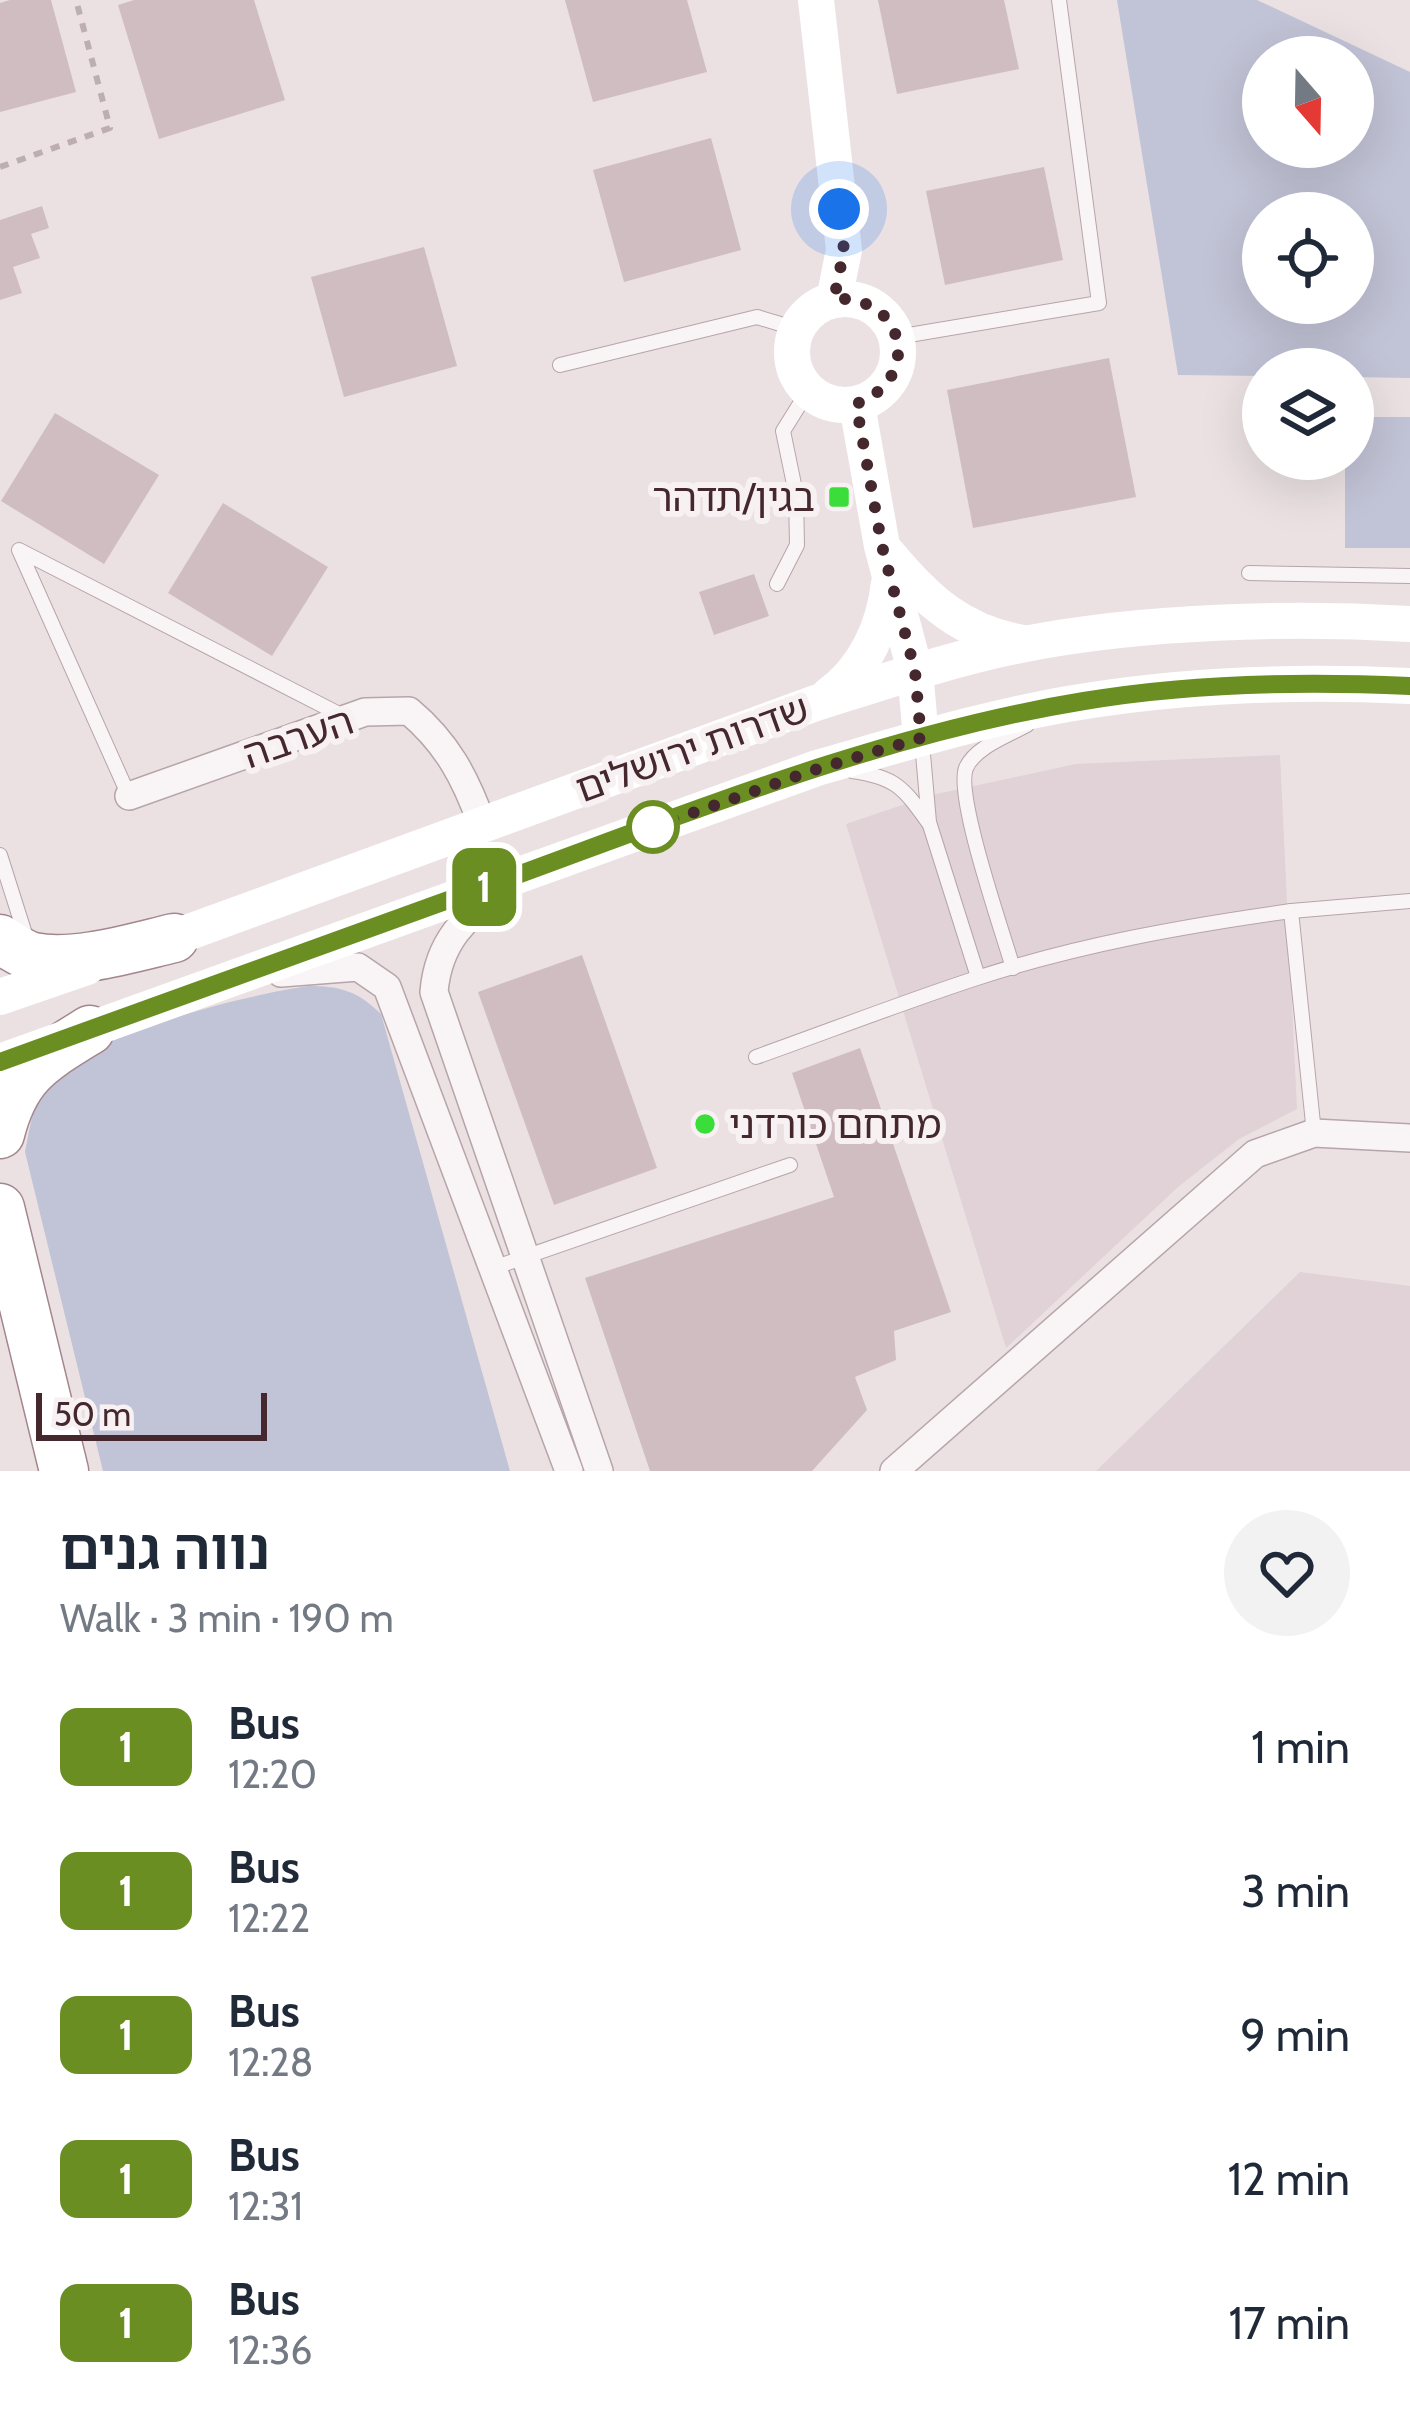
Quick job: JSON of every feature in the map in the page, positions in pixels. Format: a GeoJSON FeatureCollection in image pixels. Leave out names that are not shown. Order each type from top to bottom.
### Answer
{"type":"FeatureCollection","features":[{"type":"Feature","properties":{"kind":"highway"},"geometry":{"type":"LineString","coordinates":[[11,951],[102,954],[174,938]]}},
{"type":"Feature","properties":{"kind":"highway"},"geometry":{"type":"LineString","coordinates":[[0,1134],[19,1082],[34,1066],[90,1030]]}},
{"type":"Feature","properties":{"kind":"highway"},"geometry":{"type":"LineString","coordinates":[[0,1208],[64,1471]]}},
{"type":"Feature","properties":{"kind":"main road"},"geometry":{"type":"LineString","coordinates":[[816,0],[844,250],[834,299]]}},
{"type":"Feature","properties":{"kind":"main road"},"geometry":{"type":"LineString","coordinates":[[850,298],[880,310],[897,337],[895,371],[886,387],[856,404],[823,400],[808,391],[792,362],[797,329],[806,316],[834,299],[850,298]]}},
{"type":"Feature","properties":{"kind":"main road"},"geometry":{"type":"LineString","coordinates":[[856,404],[886,563],[915,671],[921,738]]}},
{"type":"Feature","properties":{"kind":"main road"},"geometry":{"type":"LineString","coordinates":[[886,563],[950,617],[1000,639],[1027,643]]}},
{"type":"Feature","properties":{"kind":"main road"},"geometry":{"type":"LineString","coordinates":[[813,704],[835,691],[861,664],[883,616],[886,563]]}},
{"type":"Feature","properties":{"kind":"main road","name":"שדרות ירושלים"},"geometry":{"type":"LineString","coordinates":[[0,997],[915,671],[1027,643],[1154,629],[1278,621],[1410,624]]}},
{"type":"Feature","properties":{"kind":"main road","name":"שדרות ירושלים"},"geometry":{"type":"LineString","coordinates":[[0,1062],[817,769],[921,738],[1082,701],[1267,685],[1410,686]]}},
{"type":"Feature","properties":{"kind":"street","name":"הערבה"},"geometry":{"type":"LineString","coordinates":[[128,796],[365,712],[409,711],[437,735],[464,776],[482,824]]}},
{"type":"Feature","properties":{"kind":"street"},"geometry":{"type":"LineString","coordinates":[[590,849],[476,910],[442,950],[434,992],[599,1471]]}},
{"type":"Feature","properties":{"kind":"street"},"geometry":{"type":"LineString","coordinates":[[224,982],[335,966],[358,968],[387,987],[569,1471]]}},
{"type":"Feature","properties":{"kind":"street"},"geometry":{"type":"LineString","coordinates":[[894,1471],[1255,1154],[1314,1132],[1410,1138]]}},
{"type":"Feature","properties":{"kind":"lane"},"geometry":{"type":"LineString","coordinates":[[897,337],[1099,303],[1059,0]]}},
{"type":"Feature","properties":{"kind":"lane"},"geometry":{"type":"LineString","coordinates":[[560,365],[757,316],[797,329]]}},
{"type":"Feature","properties":{"kind":"lane"},"geometry":{"type":"LineString","coordinates":[[777,584],[796,545],[796,494],[782,431],[808,391]]}},
{"type":"Feature","properties":{"kind":"lane"},"geometry":{"type":"LineString","coordinates":[[128,796],[19,550],[347,718]]}},
{"type":"Feature","properties":{"kind":"lane"},"geometry":{"type":"LineString","coordinates":[[1250,573],[1410,576]]}},
{"type":"Feature","properties":{"kind":"lane"},"geometry":{"type":"LineString","coordinates":[[1013,968],[971,823],[965,770],[992,745],[1039,718],[1082,701]]}},
{"type":"Feature","properties":{"kind":"lane"},"geometry":{"type":"LineString","coordinates":[[921,738],[928,822],[978,977]]}},
{"type":"Feature","properties":{"kind":"lane"},"geometry":{"type":"LineString","coordinates":[[817,769],[883,776],[904,789],[928,822]]}},
{"type":"Feature","properties":{"kind":"lane"},"geometry":{"type":"LineString","coordinates":[[0,855],[11,951]]}},
{"type":"Feature","properties":{"kind":"lane"},"geometry":{"type":"LineString","coordinates":[[756,1057],[978,977],[1164,930],[1291,911],[1410,902]]}},
{"type":"Feature","properties":{"kind":"lane"},"geometry":{"type":"LineString","coordinates":[[1291,911],[1314,1132]]}},
{"type":"Feature","properties":{"kind":"lane"},"geometry":{"type":"LineString","coordinates":[[494,1268],[790,1165]]}},
{"type":"Feature","properties":{"kind":"path"},"geometry":{"type":"LineString","coordinates":[[0,166],[110,128],[76,0]]}},
{"type":"Feature","properties":{"kind":"shaded area"},"geometry":{"type":"Polygon","coordinates":[[[1117,0],[1257,0],[1334,36],[1242,36],[1242,168],[1374,168],[1374,55],[1410,72],[1410,378],[1374,377],[1374,348],[1242,348],[1242,376],[1178,375],[1117,0]]]}},
{"type":"Feature","properties":{"kind":"shaded area"},"geometry":{"type":"Polygon","coordinates":[[[1374,417],[1410,417],[1410,548],[1345,548],[1345,480],[1374,480],[1374,417]]]}},
{"type":"Feature","properties":{"kind":"shaded area"},"geometry":{"type":"Polygon","coordinates":[[[1280,755],[1297,1109],[1239,1139],[1178,1187],[1006,1348],[846,824],[932,795],[1076,764],[1280,755]]]}},
{"type":"Feature","properties":{"kind":"shaded area"},"geometry":{"type":"Polygon","coordinates":[[[308,986],[348,991],[381,1014],[510,1471],[103,1471],[25,1152],[39,1098],[70,1064],[133,1032],[246,998],[308,986]]]}},
{"type":"Feature","properties":{"kind":"shaded area"},"geometry":{"type":"Polygon","coordinates":[[[1300,1272],[1410,1286],[1410,1471],[1096,1471],[1300,1272]]]}},
{"type":"Feature","properties":{"kind":"building"},"geometry":{"type":"Polygon","coordinates":[[[51,0],[76,92],[0,112],[0,3],[51,0]]]}},
{"type":"Feature","properties":{"kind":"building"},"geometry":{"type":"Polygon","coordinates":[[[134,0],[254,0],[285,100],[159,139],[118,5],[134,0]]]}},
{"type":"Feature","properties":{"kind":"building"},"geometry":{"type":"Polygon","coordinates":[[[565,0],[687,0],[707,72],[593,102],[565,0]]]}},
{"type":"Feature","properties":{"kind":"building"},"geometry":{"type":"Polygon","coordinates":[[[878,0],[1004,0],[1019,69],[897,94],[878,0]]]}},
{"type":"Feature","properties":{"kind":"building"},"geometry":{"type":"Polygon","coordinates":[[[711,138],[741,250],[624,282],[593,170],[711,138]]]}},
{"type":"Feature","properties":{"kind":"building"},"geometry":{"type":"Polygon","coordinates":[[[1044,167],[1063,260],[945,285],[926,191],[1044,167]]]}},
{"type":"Feature","properties":{"kind":"building"},"geometry":{"type":"Polygon","coordinates":[[[42,206],[49,228],[31,234],[40,258],[13,267],[22,293],[0,300],[0,220],[42,206]]]}},
{"type":"Feature","properties":{"kind":"building"},"geometry":{"type":"Polygon","coordinates":[[[424,247],[457,366],[344,397],[311,277],[424,247]]]}},
{"type":"Feature","properties":{"kind":"building"},"geometry":{"type":"Polygon","coordinates":[[[1109,358],[1136,497],[973,528],[947,390],[1109,358]]]}},
{"type":"Feature","properties":{"kind":"building"},"geometry":{"type":"Polygon","coordinates":[[[55,413],[159,475],[104,564],[1,501],[55,413]]]}},
{"type":"Feature","properties":{"kind":"building"},"geometry":{"type":"Polygon","coordinates":[[[223,503],[328,567],[272,656],[168,593],[223,503]]]}},
{"type":"Feature","properties":{"kind":"building"},"geometry":{"type":"Polygon","coordinates":[[[754,574],[769,616],[714,635],[699,592],[754,574]]]}},
{"type":"Feature","properties":{"kind":"building"},"geometry":{"type":"Polygon","coordinates":[[[582,955],[657,1168],[554,1205],[478,992],[582,955]]]}},
{"type":"Feature","properties":{"kind":"building"},"geometry":{"type":"Polygon","coordinates":[[[860,1048],[951,1312],[894,1331],[896,1360],[855,1377],[867,1410],[812,1471],[650,1471],[585,1278],[834,1197],[792,1073],[860,1048]]]}},
{"type":"Feature","properties":{"kind":"bus line","name":"1"},"geometry":{"type":"LineString","coordinates":[[0,1062],[779,782],[921,738],[1082,701],[1147,693],[1267,685],[1410,686]]}},
{"type":"Feature","properties":{"kind":"place","name":"בגין/תדהר"},"geometry":{"type":"Point","coordinates":[839,497]}},
{"type":"Feature","properties":{"kind":"place","name":"מתחם כורדני"},"geometry":{"type":"Point","coordinates":[705,1124]}},
{"type":"Feature","properties":{"kind":"route"},"geometry":{"type":"LineString","coordinates":[[653,827],[921,738],[915,671],[882,546],[856,404],[886,387],[899,355],[897,337],[880,310],[850,298],[834,299],[844,250],[839,209]]}}]}
